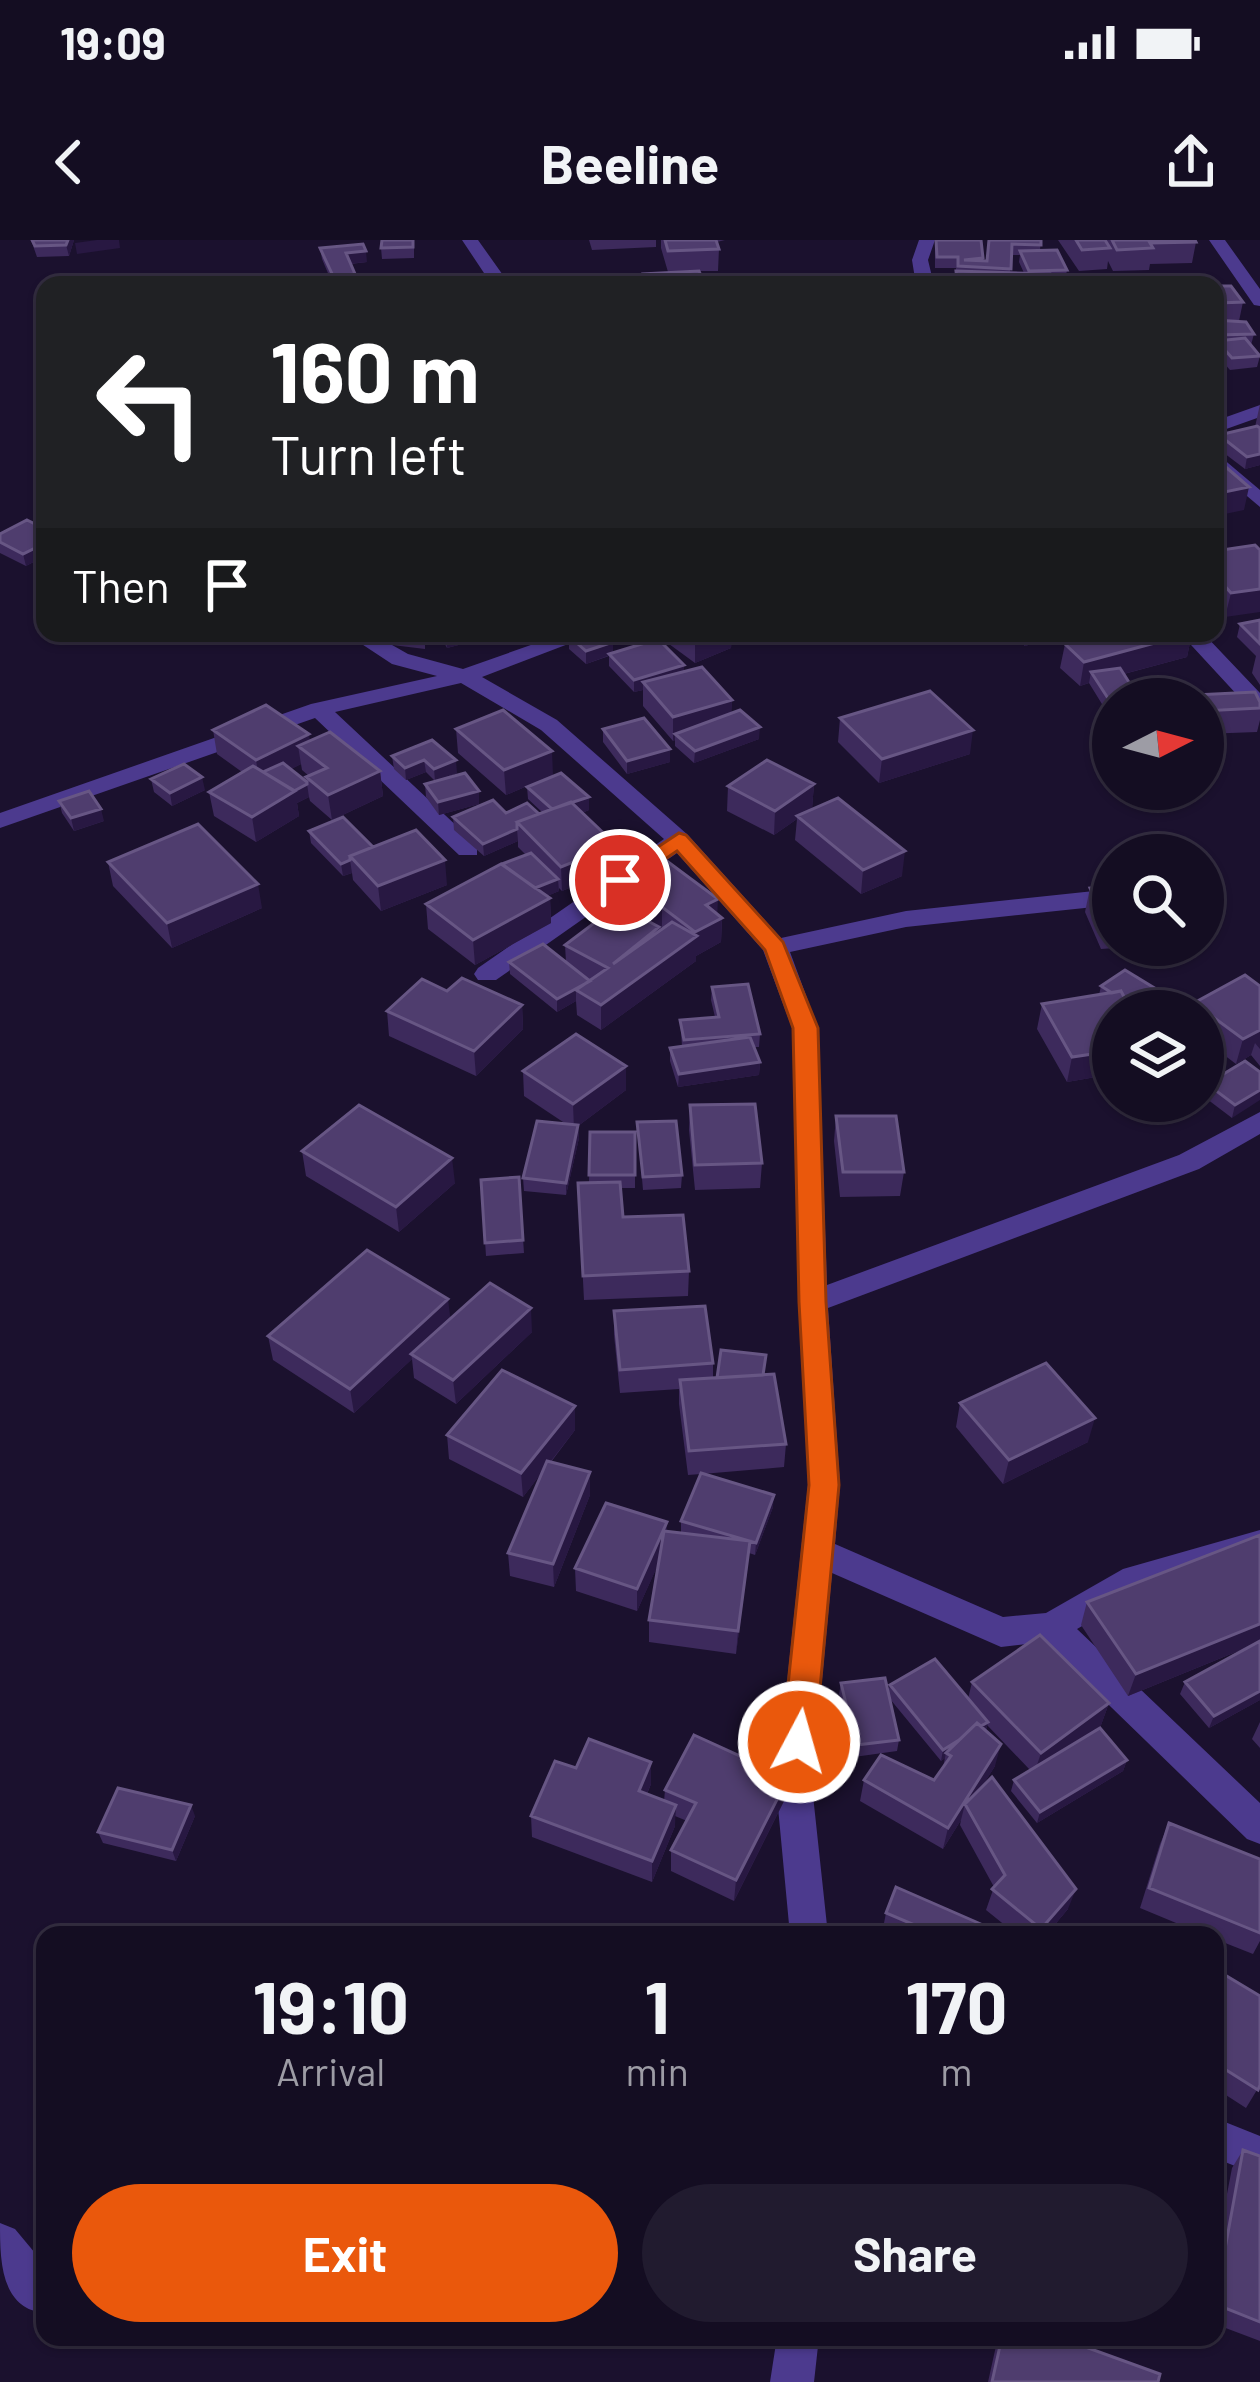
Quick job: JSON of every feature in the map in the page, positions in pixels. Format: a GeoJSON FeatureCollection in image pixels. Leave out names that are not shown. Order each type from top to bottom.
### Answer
{"type":"FeatureCollection","features":[{"type":"Feature","properties":{"kind":"street"},"geometry":{"type":"LineString","coordinates":[[470,240],[495,276]]}},
{"type":"Feature","properties":{"kind":"street"},"geometry":{"type":"LineString","coordinates":[[923,276],[920,260],[928,240]]}},
{"type":"Feature","properties":{"kind":"street"},"geometry":{"type":"LineString","coordinates":[[1217,240],[1260,302]]}},
{"type":"Feature","properties":{"kind":"street"},"geometry":{"type":"LineString","coordinates":[[1224,424],[1260,411]]}},
{"type":"Feature","properties":{"kind":"street"},"geometry":{"type":"LineString","coordinates":[[1224,467],[1260,501]]}},
{"type":"Feature","properties":{"kind":"street"},"geometry":{"type":"LineString","coordinates":[[372,642],[400,658],[464,676],[549,725],[679,840],[775,947],[806,1028],[813,1302],[824,1485],[794,1786],[808,1926]]}},
{"type":"Feature","properties":{"kind":"street"},"geometry":{"type":"LineString","coordinates":[[0,821],[320,709],[464,676],[560,642]]}},
{"type":"Feature","properties":{"kind":"street"},"geometry":{"type":"LineString","coordinates":[[1200,642],[1260,706]]}},
{"type":"Feature","properties":{"kind":"street"},"geometry":{"type":"LineString","coordinates":[[320,709],[469,850]]}},
{"type":"Feature","properties":{"kind":"street"},"geometry":{"type":"LineString","coordinates":[[487,974],[679,840]]}},
{"type":"Feature","properties":{"kind":"street"},"geometry":{"type":"LineString","coordinates":[[775,947],[906,919],[1092,899]]}},
{"type":"Feature","properties":{"kind":"street"},"geometry":{"type":"LineString","coordinates":[[813,1302],[1189,1162],[1260,1122]]}},
{"type":"Feature","properties":{"kind":"street"},"geometry":{"type":"LineString","coordinates":[[818,1551],[1000,1632],[1051,1627],[1136,1579],[1260,1544]]}},
{"type":"Feature","properties":{"kind":"street"},"geometry":{"type":"LineString","coordinates":[[1051,1627],[1260,1827]]}},
{"type":"Feature","properties":{"kind":"street"},"geometry":{"type":"LineString","coordinates":[[1224,2142],[1260,2156]]}},
{"type":"Feature","properties":{"kind":"street"},"geometry":{"type":"LineString","coordinates":[[0,2244],[36,2287]]}},
{"type":"Feature","properties":{"kind":"street"},"geometry":{"type":"LineString","coordinates":[[792,2382],[797,2346]]}},
{"type":"Feature","properties":{"kind":"building"},"geometry":{"type":"Polygon","coordinates":[[[32,240],[68,240],[66,245],[35,246],[32,240]]]}},
{"type":"Feature","properties":{"kind":"building"},"geometry":{"type":"Polygon","coordinates":[[[382,240],[413,240],[413,247],[381,248],[382,240]]]}},
{"type":"Feature","properties":{"kind":"building"},"geometry":{"type":"Polygon","coordinates":[[[665,240],[716,240],[719,249],[668,251],[665,240]]]}},
{"type":"Feature","properties":{"kind":"building"},"geometry":{"type":"Polygon","coordinates":[[[936,240],[981,240],[983,258],[964,260],[987,261],[989,240],[1041,240],[1041,245],[1012,244],[1011,269],[958,266],[958,257],[937,257],[936,240]]]}},
{"type":"Feature","properties":{"kind":"building"},"geometry":{"type":"Polygon","coordinates":[[[1076,240],[1105,240],[1110,248],[1082,250],[1076,240]]]}},
{"type":"Feature","properties":{"kind":"building"},"geometry":{"type":"Polygon","coordinates":[[[1112,240],[1196,242],[1150,243],[1153,248],[1117,250],[1112,240]]]}},
{"type":"Feature","properties":{"kind":"building"},"geometry":{"type":"Polygon","coordinates":[[[363,244],[366,251],[346,253],[355,274],[333,276],[320,248],[363,244]]]}},
{"type":"Feature","properties":{"kind":"building"},"geometry":{"type":"Polygon","coordinates":[[[1057,250],[1067,270],[1029,271],[1020,251],[1057,250]]]}},
{"type":"Feature","properties":{"kind":"building"},"geometry":{"type":"Polygon","coordinates":[[[699,271],[701,276],[643,276],[699,271]]]}},
{"type":"Feature","properties":{"kind":"building"},"geometry":{"type":"Polygon","coordinates":[[[956,271],[1050,276],[957,276],[956,271]]]}},
{"type":"Feature","properties":{"kind":"building"},"geometry":{"type":"Polygon","coordinates":[[[1224,286],[1231,286],[1243,302],[1224,303],[1224,286]]]}},
{"type":"Feature","properties":{"kind":"building"},"geometry":{"type":"Polygon","coordinates":[[[1224,321],[1246,322],[1254,334],[1224,335],[1224,321]]]}},
{"type":"Feature","properties":{"kind":"building"},"geometry":{"type":"Polygon","coordinates":[[[1245,338],[1260,356],[1232,358],[1224,340],[1245,338]]]}},
{"type":"Feature","properties":{"kind":"building"},"geometry":{"type":"Polygon","coordinates":[[[1257,426],[1260,454],[1247,457],[1224,439],[1224,434],[1257,426]]]}},
{"type":"Feature","properties":{"kind":"building"},"geometry":{"type":"Polygon","coordinates":[[[1224,465],[1249,487],[1224,492],[1224,465]]]}},
{"type":"Feature","properties":{"kind":"building"},"geometry":{"type":"Polygon","coordinates":[[[27,520],[36,524],[36,548],[23,554],[0,542],[0,534],[27,520]]]}},
{"type":"Feature","properties":{"kind":"building"},"geometry":{"type":"Polygon","coordinates":[[[1255,545],[1260,550],[1260,589],[1231,593],[1224,585],[1224,550],[1255,545]]]}},
{"type":"Feature","properties":{"kind":"building"},"geometry":{"type":"Polygon","coordinates":[[[1260,620],[1260,644],[1240,624],[1260,620]]]}},
{"type":"Feature","properties":{"kind":"building"},"geometry":{"type":"Polygon","coordinates":[[[576,642],[613,642],[586,651],[576,642]]]}},
{"type":"Feature","properties":{"kind":"building"},"geometry":{"type":"Polygon","coordinates":[[[661,642],[684,665],[634,680],[609,654],[661,642]]]}},
{"type":"Feature","properties":{"kind":"building"},"geometry":{"type":"Polygon","coordinates":[[[1072,642],[1158,642],[1084,662],[1065,644],[1072,642]]]}},
{"type":"Feature","properties":{"kind":"building"},"geometry":{"type":"Polygon","coordinates":[[[702,667],[732,700],[673,717],[643,682],[702,667]]]}},
{"type":"Feature","properties":{"kind":"building"},"geometry":{"type":"Polygon","coordinates":[[[1120,668],[1126,678],[1095,678],[1091,672],[1120,668]]]}},
{"type":"Feature","properties":{"kind":"building"},"geometry":{"type":"Polygon","coordinates":[[[930,691],[973,730],[882,759],[840,718],[930,691]]]}},
{"type":"Feature","properties":{"kind":"building"},"geometry":{"type":"Polygon","coordinates":[[[1255,692],[1260,708],[1224,710],[1224,694],[1255,692]]]}},
{"type":"Feature","properties":{"kind":"building"},"geometry":{"type":"Polygon","coordinates":[[[266,705],[309,734],[256,760],[213,730],[266,705]]]}},
{"type":"Feature","properties":{"kind":"building"},"geometry":{"type":"Polygon","coordinates":[[[503,710],[552,751],[504,770],[456,729],[503,710]]]}},
{"type":"Feature","properties":{"kind":"building"},"geometry":{"type":"Polygon","coordinates":[[[740,710],[760,727],[695,751],[675,734],[740,710]]]}},
{"type":"Feature","properties":{"kind":"building"},"geometry":{"type":"Polygon","coordinates":[[[644,718],[670,749],[627,761],[603,729],[644,718]]]}},
{"type":"Feature","properties":{"kind":"building"},"geometry":{"type":"Polygon","coordinates":[[[330,732],[380,771],[328,795],[306,777],[327,768],[298,746],[330,732]]]}},
{"type":"Feature","properties":{"kind":"building"},"geometry":{"type":"Polygon","coordinates":[[[432,740],[456,760],[434,769],[424,760],[405,768],[392,756],[432,740]]]}},
{"type":"Feature","properties":{"kind":"building"},"geometry":{"type":"Polygon","coordinates":[[[767,760],[814,784],[775,811],[728,786],[767,760]]]}},
{"type":"Feature","properties":{"kind":"building"},"geometry":{"type":"Polygon","coordinates":[[[283,763],[307,784],[294,791],[263,772],[283,763]]]}},
{"type":"Feature","properties":{"kind":"building"},"geometry":{"type":"Polygon","coordinates":[[[184,764],[202,777],[170,793],[151,779],[184,764]]]}},
{"type":"Feature","properties":{"kind":"building"},"geometry":{"type":"Polygon","coordinates":[[[253,766],[295,791],[252,817],[209,792],[253,766]]]}},
{"type":"Feature","properties":{"kind":"building"},"geometry":{"type":"Polygon","coordinates":[[[465,773],[479,791],[438,802],[425,784],[465,773]]]}},
{"type":"Feature","properties":{"kind":"building"},"geometry":{"type":"Polygon","coordinates":[[[561,773],[589,797],[552,809],[527,787],[561,773]]]}},
{"type":"Feature","properties":{"kind":"building"},"geometry":{"type":"Polygon","coordinates":[[[89,791],[101,809],[71,818],[59,801],[89,791]]]}},
{"type":"Feature","properties":{"kind":"building"},"geometry":{"type":"Polygon","coordinates":[[[838,798],[905,851],[863,870],[797,816],[838,798]]]}},
{"type":"Feature","properties":{"kind":"building"},"geometry":{"type":"Polygon","coordinates":[[[493,800],[506,813],[527,803],[539,814],[483,844],[453,817],[493,800]]]}},
{"type":"Feature","properties":{"kind":"building"},"geometry":{"type":"Polygon","coordinates":[[[571,802],[616,845],[561,867],[517,822],[571,802]]]}},
{"type":"Feature","properties":{"kind":"building"},"geometry":{"type":"Polygon","coordinates":[[[343,817],[373,847],[341,864],[309,831],[343,817]]]}},
{"type":"Feature","properties":{"kind":"building"},"geometry":{"type":"Polygon","coordinates":[[[198,824],[258,884],[167,923],[108,862],[198,824]]]}},
{"type":"Feature","properties":{"kind":"building"},"geometry":{"type":"Polygon","coordinates":[[[416,830],[445,860],[378,886],[350,856],[416,830]]]}},
{"type":"Feature","properties":{"kind":"building"},"geometry":{"type":"Polygon","coordinates":[[[652,850],[718,899],[706,905],[722,918],[695,932],[662,907],[651,913],[603,875],[652,850]]]}},
{"type":"Feature","properties":{"kind":"building"},"geometry":{"type":"Polygon","coordinates":[[[531,853],[558,879],[535,888],[502,864],[531,853]]]}},
{"type":"Feature","properties":{"kind":"building"},"geometry":{"type":"Polygon","coordinates":[[[501,864],[550,898],[473,940],[426,904],[501,864]]]}},
{"type":"Feature","properties":{"kind":"building"},"geometry":{"type":"Polygon","coordinates":[[[618,905],[659,927],[613,964],[672,922],[697,936],[601,1005],[576,990],[608,968],[565,945],[618,905]]]}},
{"type":"Feature","properties":{"kind":"building"},"geometry":{"type":"Polygon","coordinates":[[[543,944],[590,981],[557,999],[509,962],[543,944]]]}},
{"type":"Feature","properties":{"kind":"building"},"geometry":{"type":"Polygon","coordinates":[[[1125,970],[1158,990],[1107,990],[1101,986],[1125,970]]]}},
{"type":"Feature","properties":{"kind":"building"},"geometry":{"type":"Polygon","coordinates":[[[1245,975],[1260,986],[1260,1030],[1243,1039],[1224,1025],[1224,990],[1218,990],[1245,975]]]}},
{"type":"Feature","properties":{"kind":"building"},"geometry":{"type":"Polygon","coordinates":[[[462,978],[522,1005],[474,1051],[387,1011],[422,979],[447,991],[462,978]]]}},
{"type":"Feature","properties":{"kind":"building"},"geometry":{"type":"Polygon","coordinates":[[[748,984],[760,1034],[684,1040],[680,1020],[719,1017],[712,987],[748,984]]]}},
{"type":"Feature","properties":{"kind":"building"},"geometry":{"type":"Polygon","coordinates":[[[1092,996],[1092,1054],[1072,1057],[1042,1004],[1092,996]]]}},
{"type":"Feature","properties":{"kind":"building"},"geometry":{"type":"Polygon","coordinates":[[[576,1034],[626,1066],[573,1104],[523,1071],[576,1034]]]}},
{"type":"Feature","properties":{"kind":"building"},"geometry":{"type":"Polygon","coordinates":[[[750,1037],[760,1062],[679,1074],[670,1048],[750,1037]]]}},
{"type":"Feature","properties":{"kind":"building"},"geometry":{"type":"Polygon","coordinates":[[[1245,1061],[1260,1072],[1260,1090],[1235,1105],[1224,1097],[1224,1074],[1245,1061]]]}},
{"type":"Feature","properties":{"kind":"building"},"geometry":{"type":"Polygon","coordinates":[[[755,1104],[762,1163],[695,1165],[690,1105],[755,1104]]]}},
{"type":"Feature","properties":{"kind":"building"},"geometry":{"type":"Polygon","coordinates":[[[359,1105],[452,1158],[396,1207],[302,1151],[359,1105]]]}},
{"type":"Feature","properties":{"kind":"building"},"geometry":{"type":"Polygon","coordinates":[[[836,1116],[896,1116],[904,1172],[843,1172],[836,1116]]]}},
{"type":"Feature","properties":{"kind":"building"},"geometry":{"type":"Polygon","coordinates":[[[537,1121],[578,1125],[566,1183],[523,1178],[537,1121]]]}},
{"type":"Feature","properties":{"kind":"building"},"geometry":{"type":"Polygon","coordinates":[[[676,1121],[682,1175],[643,1177],[637,1122],[676,1121]]]}},
{"type":"Feature","properties":{"kind":"building"},"geometry":{"type":"Polygon","coordinates":[[[590,1132],[635,1132],[635,1175],[589,1175],[590,1132]]]}},
{"type":"Feature","properties":{"kind":"building"},"geometry":{"type":"Polygon","coordinates":[[[519,1177],[523,1240],[485,1243],[481,1180],[519,1177]]]}},
{"type":"Feature","properties":{"kind":"building"},"geometry":{"type":"Polygon","coordinates":[[[620,1182],[623,1217],[683,1215],[689,1271],[583,1276],[578,1183],[620,1182]]]}},
{"type":"Feature","properties":{"kind":"building"},"geometry":{"type":"Polygon","coordinates":[[[367,1250],[448,1299],[350,1389],[268,1336],[367,1250]]]}},
{"type":"Feature","properties":{"kind":"building"},"geometry":{"type":"Polygon","coordinates":[[[490,1283],[531,1308],[453,1380],[411,1354],[490,1283]]]}},
{"type":"Feature","properties":{"kind":"building"},"geometry":{"type":"Polygon","coordinates":[[[705,1306],[713,1363],[620,1370],[614,1311],[705,1306]]]}},
{"type":"Feature","properties":{"kind":"building"},"geometry":{"type":"Polygon","coordinates":[[[721,1350],[766,1355],[763,1375],[717,1378],[721,1350]]]}},
{"type":"Feature","properties":{"kind":"building"},"geometry":{"type":"Polygon","coordinates":[[[1046,1363],[1095,1418],[1009,1460],[960,1403],[1046,1363]]]}},
{"type":"Feature","properties":{"kind":"building"},"geometry":{"type":"Polygon","coordinates":[[[502,1370],[575,1406],[521,1473],[447,1435],[502,1370]]]}},
{"type":"Feature","properties":{"kind":"building"},"geometry":{"type":"Polygon","coordinates":[[[774,1374],[786,1444],[689,1451],[680,1380],[774,1374]]]}},
{"type":"Feature","properties":{"kind":"building"},"geometry":{"type":"Polygon","coordinates":[[[547,1461],[590,1472],[553,1564],[508,1553],[547,1461]]]}},
{"type":"Feature","properties":{"kind":"building"},"geometry":{"type":"Polygon","coordinates":[[[701,1473],[774,1495],[756,1543],[681,1521],[701,1473]]]}},
{"type":"Feature","properties":{"kind":"building"},"geometry":{"type":"Polygon","coordinates":[[[606,1503],[667,1522],[637,1589],[575,1568],[606,1503]]]}},
{"type":"Feature","properties":{"kind":"building"},"geometry":{"type":"Polygon","coordinates":[[[664,1531],[750,1541],[738,1631],[649,1620],[664,1531]]]}},
{"type":"Feature","properties":{"kind":"building"},"geometry":{"type":"Polygon","coordinates":[[[1260,1535],[1260,1624],[1136,1674],[1087,1602],[1260,1535]]]}},
{"type":"Feature","properties":{"kind":"building"},"geometry":{"type":"Polygon","coordinates":[[[1040,1635],[1109,1703],[1041,1753],[972,1682],[1040,1635]]]}},
{"type":"Feature","properties":{"kind":"building"},"geometry":{"type":"Polygon","coordinates":[[[1260,1641],[1260,1691],[1214,1716],[1185,1682],[1260,1641]]]}},
{"type":"Feature","properties":{"kind":"building"},"geometry":{"type":"Polygon","coordinates":[[[935,1659],[988,1722],[977,1723],[943,1750],[890,1685],[935,1659]]]}},
{"type":"Feature","properties":{"kind":"building"},"geometry":{"type":"Polygon","coordinates":[[[885,1678],[899,1740],[856,1745],[841,1683],[885,1678]]]}},
{"type":"Feature","properties":{"kind":"building"},"geometry":{"type":"Polygon","coordinates":[[[977,1723],[1001,1744],[948,1828],[864,1780],[881,1755],[934,1780],[951,1756],[946,1753],[977,1723]]]}},
{"type":"Feature","properties":{"kind":"building"},"geometry":{"type":"Polygon","coordinates":[[[1100,1728],[1127,1760],[1040,1812],[1014,1780],[1100,1728]]]}},
{"type":"Feature","properties":{"kind":"building"},"geometry":{"type":"Polygon","coordinates":[[[694,1735],[788,1778],[736,1880],[671,1850],[696,1803],[665,1790],[694,1735]]]}},
{"type":"Feature","properties":{"kind":"building"},"geometry":{"type":"Polygon","coordinates":[[[589,1739],[651,1762],[639,1791],[676,1805],[652,1861],[531,1816],[555,1761],[576,1768],[589,1739]]]}},
{"type":"Feature","properties":{"kind":"building"},"geometry":{"type":"Polygon","coordinates":[[[992,1777],[1076,1889],[1044,1926],[1037,1926],[992,1889],[1005,1875],[965,1804],[992,1777]]]}},
{"type":"Feature","properties":{"kind":"building"},"geometry":{"type":"Polygon","coordinates":[[[118,1788],[191,1805],[172,1850],[98,1832],[118,1788]]]}},
{"type":"Feature","properties":{"kind":"building"},"geometry":{"type":"Polygon","coordinates":[[[1169,1823],[1260,1859],[1260,1933],[1149,1888],[1169,1823]]]}},
{"type":"Feature","properties":{"kind":"building"},"geometry":{"type":"Polygon","coordinates":[[[896,1887],[985,1926],[917,1926],[886,1913],[896,1887]]]}},
{"type":"Feature","properties":{"kind":"building"},"geometry":{"type":"Polygon","coordinates":[[[1224,1974],[1260,1996],[1258,2090],[1224,2069],[1224,1974]]]}},
{"type":"Feature","properties":{"kind":"building"},"geometry":{"type":"Polygon","coordinates":[[[1243,2150],[1260,2156],[1260,2322],[1224,2308],[1224,2254],[1243,2150]]]}},
{"type":"Feature","properties":{"kind":"building"},"geometry":{"type":"Polygon","coordinates":[[[1000,2346],[1083,2346],[1160,2374],[1158,2382],[992,2382],[1000,2346]]]}},
{"type":"Feature","properties":{"kind":"route"},"geometry":{"type":"LineString","coordinates":[[620,880],[679,840],[775,947],[806,1028],[813,1302],[824,1485],[799,1742]]}}]}
